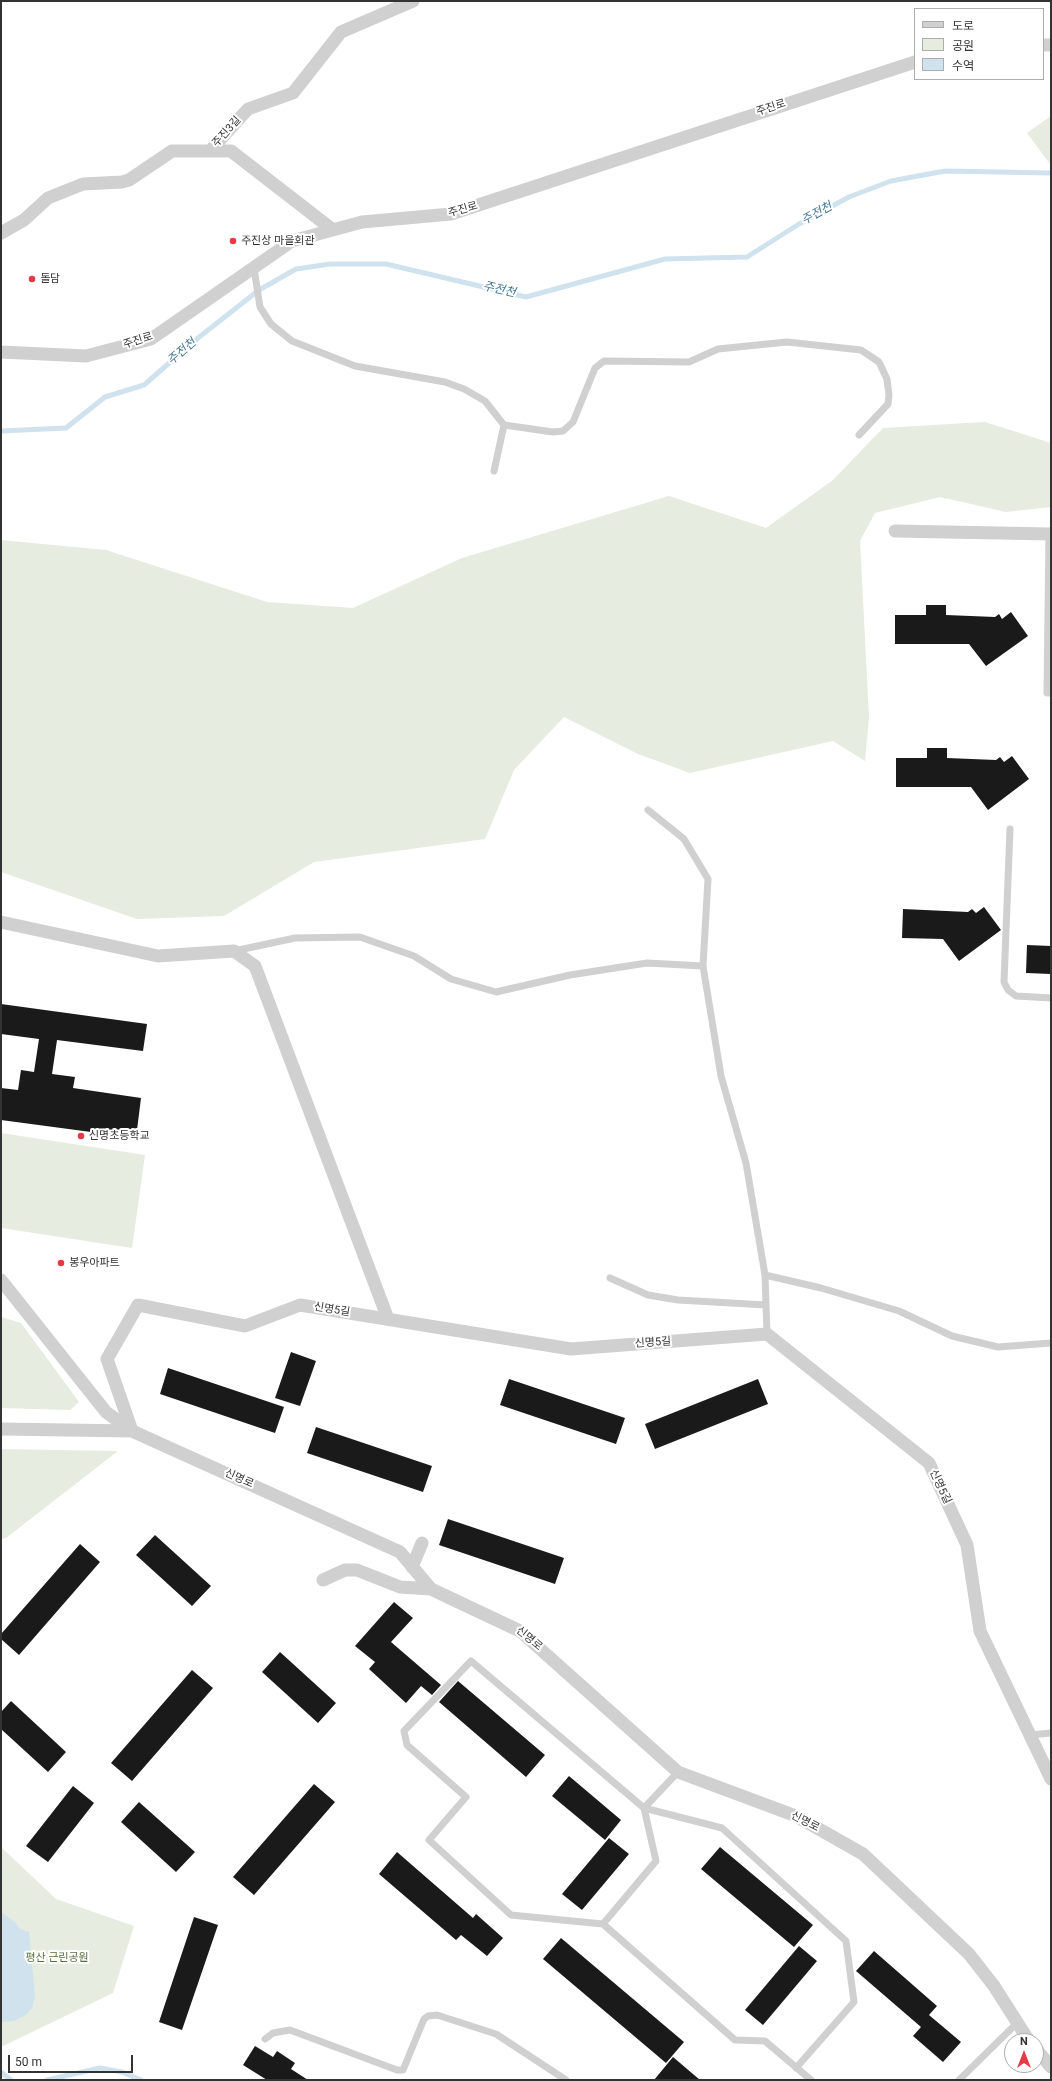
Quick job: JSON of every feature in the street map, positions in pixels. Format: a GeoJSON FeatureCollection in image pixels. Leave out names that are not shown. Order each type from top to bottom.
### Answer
{"type":"FeatureCollection","features":[{"type":"Feature","properties":{"kind":"street","name":"주진3길"},"geometry":{"type":"LineString","coordinates":[[1,233],[24,220],[48,198],[83,184],[122,182],[128,180],[172,150],[210,150],[248,108],[292,93],[341,32],[413,1]]}},
{"type":"Feature","properties":{"kind":"street","name":"주진로"},"geometry":{"type":"LineString","coordinates":[[1,352],[86,356],[151,339],[255,274],[292,241],[362,222],[452,214],[914,62]]}},
{"type":"Feature","properties":{"kind":"street"},"geometry":{"type":"LineString","coordinates":[[210,150],[231,150],[333,230]]}},
{"type":"Feature","properties":{"kind":"street"},"geometry":{"type":"LineString","coordinates":[[895,531],[1050,534]]}},
{"type":"Feature","properties":{"kind":"street"},"geometry":{"type":"LineString","coordinates":[[1,922],[158,956],[234,951],[255,966],[388,1319]]}},
{"type":"Feature","properties":{"kind":"street","name":"신명로"},"geometry":{"type":"LineString","coordinates":[[1,1280],[106,1412],[132,1431],[400,1552],[431,1589],[520,1630],[678,1772],[796,1816],[863,1854],[969,1954],[994,1986],[1024,2033]]}},
{"type":"Feature","properties":{"kind":"street","name":"신명5길"},"geometry":{"type":"LineString","coordinates":[[132,1431],[107,1358],[138,1305],[245,1326],[300,1305],[572,1348],[767,1334],[929,1463],[967,1545],[980,1631],[1051,1779]]}},
{"type":"Feature","properties":{"kind":"street"},"geometry":{"type":"LineString","coordinates":[[1,1429],[132,1431]]}},
{"type":"Feature","properties":{"kind":"street"},"geometry":{"type":"LineString","coordinates":[[412,1567],[422,1543]]}},
{"type":"Feature","properties":{"kind":"street"},"geometry":{"type":"LineString","coordinates":[[324,1580],[345,1570],[357,1570],[400,1587],[431,1589]]}},
{"type":"Feature","properties":{"kind":"street"},"geometry":{"type":"LineString","coordinates":[[1044,2059],[1051,2067]]}},
{"type":"Feature","properties":{"kind":"lane"},"geometry":{"type":"LineString","coordinates":[[255,274],[260,304],[271,324],[292,341],[355,366],[445,382],[464,389],[485,401],[504,425],[554,432],[563,431],[573,422],[595,368],[604,361],[689,362],[718,349],[787,342],[861,350],[879,362],[887,379],[889,395],[888,404],[859,435]]}},
{"type":"Feature","properties":{"kind":"lane"},"geometry":{"type":"LineString","coordinates":[[494,471],[504,425]]}},
{"type":"Feature","properties":{"kind":"lane"},"geometry":{"type":"LineString","coordinates":[[1050,534],[1047,693],[1051,693]]}},
{"type":"Feature","properties":{"kind":"lane"},"geometry":{"type":"LineString","coordinates":[[648,810],[684,839],[708,879],[703,966],[721,1076],[746,1163],[765,1275],[767,1334]]}},
{"type":"Feature","properties":{"kind":"lane"},"geometry":{"type":"LineString","coordinates":[[1010,829],[1004,982],[1008,990],[1016,996],[1051,998]]}},
{"type":"Feature","properties":{"kind":"lane"},"geometry":{"type":"LineString","coordinates":[[234,951],[295,938],[360,937],[414,956],[451,979],[496,992],[570,975],[647,963],[703,966]]}},
{"type":"Feature","properties":{"kind":"lane"},"geometry":{"type":"LineString","coordinates":[[765,1275],[821,1288],[899,1311],[952,1336],[998,1347],[1051,1343]]}},
{"type":"Feature","properties":{"kind":"lane"},"geometry":{"type":"LineString","coordinates":[[610,1278],[648,1295],[678,1300],[766,1305]]}},
{"type":"Feature","properties":{"kind":"lane"},"geometry":{"type":"LineString","coordinates":[[796,2068],[854,2002],[846,1941],[722,1828],[644,1808],[471,1661],[404,1731],[407,1745],[466,1797],[429,1840],[511,1915],[603,1924],[735,2040],[765,2041],[796,2068],[811,2080]]}},
{"type":"Feature","properties":{"kind":"lane"},"geometry":{"type":"LineString","coordinates":[[1030,1735],[1051,1733]]}},
{"type":"Feature","properties":{"kind":"lane"},"geometry":{"type":"LineString","coordinates":[[644,1808],[678,1772]]}},
{"type":"Feature","properties":{"kind":"lane"},"geometry":{"type":"LineString","coordinates":[[603,1924],[656,1861],[644,1808]]}},
{"type":"Feature","properties":{"kind":"lane"},"geometry":{"type":"LineString","coordinates":[[265,2039],[273,2033],[290,2030],[397,2070],[403,2070],[424,2019],[428,2016],[437,2015],[496,2034],[566,2080]]}},
{"type":"Feature","properties":{"kind":"lane"},"geometry":{"type":"LineString","coordinates":[[959,2080],[1017,2023]]}},
{"type":"Feature","properties":{"kind":"green space"},"geometry":{"type":"Polygon","coordinates":[[[1051,116],[1051,163],[1050,164],[1027,133],[1051,116]]]}},
{"type":"Feature","properties":{"kind":"green space"},"geometry":{"type":"Polygon","coordinates":[[[985,422],[1051,443],[1051,507],[1006,512],[940,497],[875,513],[860,541],[869,717],[865,761],[833,741],[690,773],[638,754],[564,717],[514,770],[485,839],[314,862],[224,916],[137,919],[1,872],[1,540],[106,550],[267,602],[353,608],[462,558],[669,496],[766,528],[833,480],[883,428],[985,422]]]}},
{"type":"Feature","properties":{"kind":"green space"},"geometry":{"type":"Polygon","coordinates":[[[1,1133],[145,1155],[132,1248],[1,1228],[1,1133]]]}},
{"type":"Feature","properties":{"kind":"green space"},"geometry":{"type":"Polygon","coordinates":[[[1,1317],[21,1323],[79,1402],[70,1410],[1,1408],[1,1317]]]}},
{"type":"Feature","properties":{"kind":"green space"},"geometry":{"type":"Polygon","coordinates":[[[1,1449],[118,1451],[6,1538],[1,1539],[1,1449]]]}},
{"type":"Feature","properties":{"kind":"green space","name":"평산 근린공원"},"geometry":{"type":"Polygon","coordinates":[[[1,1847],[56,1899],[134,1926],[113,1993],[1,2047],[1,1847]]]}},
{"type":"Feature","properties":{"kind":"water"},"geometry":{"type":"Polygon","coordinates":[[[1,1912],[15,1922],[20,1929],[29,1932],[35,1996],[32,2008],[26,2015],[14,2021],[2,2022],[1,1912]]]}},
{"type":"Feature","properties":{"kind":"building"},"geometry":{"type":"Polygon","coordinates":[[[926,605],[946,605],[946,615],[995,617],[999,614],[1002,619],[1011,612],[1028,636],[986,666],[969,644],[895,644],[895,615],[926,615],[926,605]]]}},
{"type":"Feature","properties":{"kind":"building"},"geometry":{"type":"Polygon","coordinates":[[[927,748],[947,748],[947,758],[996,760],[1000,757],[1004,762],[1012,756],[1029,779],[988,810],[971,787],[896,787],[896,758],[927,758],[927,748]]]}},
{"type":"Feature","properties":{"kind":"building"},"geometry":{"type":"Polygon","coordinates":[[[984,907],[1001,930],[959,961],[943,939],[902,938],[903,909],[968,912],[972,909],[976,913],[984,907]]]}},
{"type":"Feature","properties":{"kind":"building"},"geometry":{"type":"Polygon","coordinates":[[[1027,945],[1051,946],[1051,974],[1026,973],[1027,945]]]}},
{"type":"Feature","properties":{"kind":"building"},"geometry":{"type":"Polygon","coordinates":[[[1,1004],[147,1024],[143,1051],[57,1040],[52,1074],[75,1077],[73,1088],[141,1098],[136,1138],[1,1120],[1,1088],[18,1090],[21,1070],[34,1072],[39,1039],[1,1034],[1,1004]]]}},
{"type":"Feature","properties":{"kind":"building"},"geometry":{"type":"Polygon","coordinates":[[[291,1352],[316,1361],[300,1406],[275,1398],[291,1352]]]}},
{"type":"Feature","properties":{"kind":"building"},"geometry":{"type":"Polygon","coordinates":[[[168,1368],[284,1407],[275,1433],[160,1394],[168,1368]]]}},
{"type":"Feature","properties":{"kind":"building"},"geometry":{"type":"Polygon","coordinates":[[[509,1379],[625,1418],[616,1444],[500,1405],[509,1379]]]}},
{"type":"Feature","properties":{"kind":"building"},"geometry":{"type":"Polygon","coordinates":[[[758,1379],[768,1404],[655,1449],[645,1424],[758,1379]]]}},
{"type":"Feature","properties":{"kind":"building"},"geometry":{"type":"Polygon","coordinates":[[[316,1427],[432,1466],[423,1492],[307,1453],[316,1427]]]}},
{"type":"Feature","properties":{"kind":"building"},"geometry":{"type":"Polygon","coordinates":[[[448,1519],[564,1558],[555,1584],[439,1545],[448,1519]]]}},
{"type":"Feature","properties":{"kind":"building"},"geometry":{"type":"Polygon","coordinates":[[[155,1535],[211,1586],[192,1606],[136,1555],[155,1535]]]}},
{"type":"Feature","properties":{"kind":"building"},"geometry":{"type":"Polygon","coordinates":[[[80,1544],[100,1562],[19,1655],[1,1639],[1,1634],[80,1544]]]}},
{"type":"Feature","properties":{"kind":"building"},"geometry":{"type":"Polygon","coordinates":[[[394,1602],[413,1618],[391,1642],[441,1685],[432,1695],[421,1686],[406,1703],[369,1669],[375,1662],[355,1646],[394,1602]]]}},
{"type":"Feature","properties":{"kind":"building"},"geometry":{"type":"Polygon","coordinates":[[[280,1652],[336,1703],[318,1723],[262,1672],[280,1652]]]}},
{"type":"Feature","properties":{"kind":"building"},"geometry":{"type":"Polygon","coordinates":[[[192,1670],[213,1688],[132,1781],[111,1763],[192,1670]]]}},
{"type":"Feature","properties":{"kind":"building"},"geometry":{"type":"Polygon","coordinates":[[[458,1681],[545,1755],[526,1777],[439,1702],[458,1681]]]}},
{"type":"Feature","properties":{"kind":"building"},"geometry":{"type":"Polygon","coordinates":[[[11,1701],[66,1752],[48,1772],[1,1729],[1,1712],[11,1701]]]}},
{"type":"Feature","properties":{"kind":"building"},"geometry":{"type":"Polygon","coordinates":[[[569,1776],[621,1820],[605,1840],[552,1796],[569,1776]]]}},
{"type":"Feature","properties":{"kind":"building"},"geometry":{"type":"Polygon","coordinates":[[[314,1784],[335,1802],[254,1895],[233,1877],[314,1784]]]}},
{"type":"Feature","properties":{"kind":"building"},"geometry":{"type":"Polygon","coordinates":[[[73,1786],[94,1803],[48,1862],[26,1846],[73,1786]]]}},
{"type":"Feature","properties":{"kind":"building"},"geometry":{"type":"Polygon","coordinates":[[[139,1802],[195,1852],[176,1872],[121,1822],[139,1802]]]}},
{"type":"Feature","properties":{"kind":"building"},"geometry":{"type":"Polygon","coordinates":[[[609,1838],[629,1854],[582,1910],[562,1894],[609,1838]]]}},
{"type":"Feature","properties":{"kind":"building"},"geometry":{"type":"Polygon","coordinates":[[[720,1847],[813,1925],[794,1947],[701,1869],[720,1847]]]}},
{"type":"Feature","properties":{"kind":"building"},"geometry":{"type":"Polygon","coordinates":[[[397,1852],[473,1918],[476,1914],[503,1938],[487,1956],[461,1935],[456,1940],[379,1874],[397,1852]]]}},
{"type":"Feature","properties":{"kind":"building"},"geometry":{"type":"Polygon","coordinates":[[[194,1917],[218,1925],[182,2030],[159,2022],[194,1917]]]}},
{"type":"Feature","properties":{"kind":"building"},"geometry":{"type":"Polygon","coordinates":[[[561,1938],[684,2042],[666,2063],[543,1959],[561,1938]]]}},
{"type":"Feature","properties":{"kind":"building"},"geometry":{"type":"Polygon","coordinates":[[[799,1946],[817,1961],[763,2025],[745,2010],[799,1946]]]}},
{"type":"Feature","properties":{"kind":"building"},"geometry":{"type":"Polygon","coordinates":[[[874,1951],[937,2006],[929,2015],[961,2042],[943,2062],[913,2036],[921,2027],[856,1971],[874,1951]]]}},
{"type":"Feature","properties":{"kind":"building"},"geometry":{"type":"Polygon","coordinates":[[[255,2046],[273,2057],[277,2051],[295,2063],[291,2069],[308,2080],[267,2080],[243,2065],[255,2046]]]}},
{"type":"Feature","properties":{"kind":"building"},"geometry":{"type":"Polygon","coordinates":[[[673,2057],[700,2080],[654,2080],[673,2057]]]}},
{"type":"Feature","properties":{"kind":"waterway","name":"주전천"},"geometry":{"type":"LineString","coordinates":[[1,431],[66,428],[105,397],[144,385],[198,338],[259,290],[296,269],[330,264],[386,264],[526,297],[665,259],[747,257],[799,224],[849,197],[891,181],[945,171],[1051,173]]}},
{"type":"Feature","properties":{"kind":"waterway"},"geometry":{"type":"LineString","coordinates":[[47,2080],[100,2068],[122,2072],[141,2080]]}},
{"type":"Feature","properties":{"kind":"waterway"},"geometry":{"type":"LineString","coordinates":[[1,2072],[11,2080]]}},
{"type":"Feature","properties":{"kind":"place","name":"주진상 마을회관"},"geometry":{"type":"Point","coordinates":[233,241]}},
{"type":"Feature","properties":{"kind":"place","name":"돌담"},"geometry":{"type":"Point","coordinates":[32,279]}},
{"type":"Feature","properties":{"kind":"place","name":"신명초등학교"},"geometry":{"type":"Point","coordinates":[81,1136]}},
{"type":"Feature","properties":{"kind":"place","name":"봉우아파트"},"geometry":{"type":"Point","coordinates":[61,1263]}}]}
